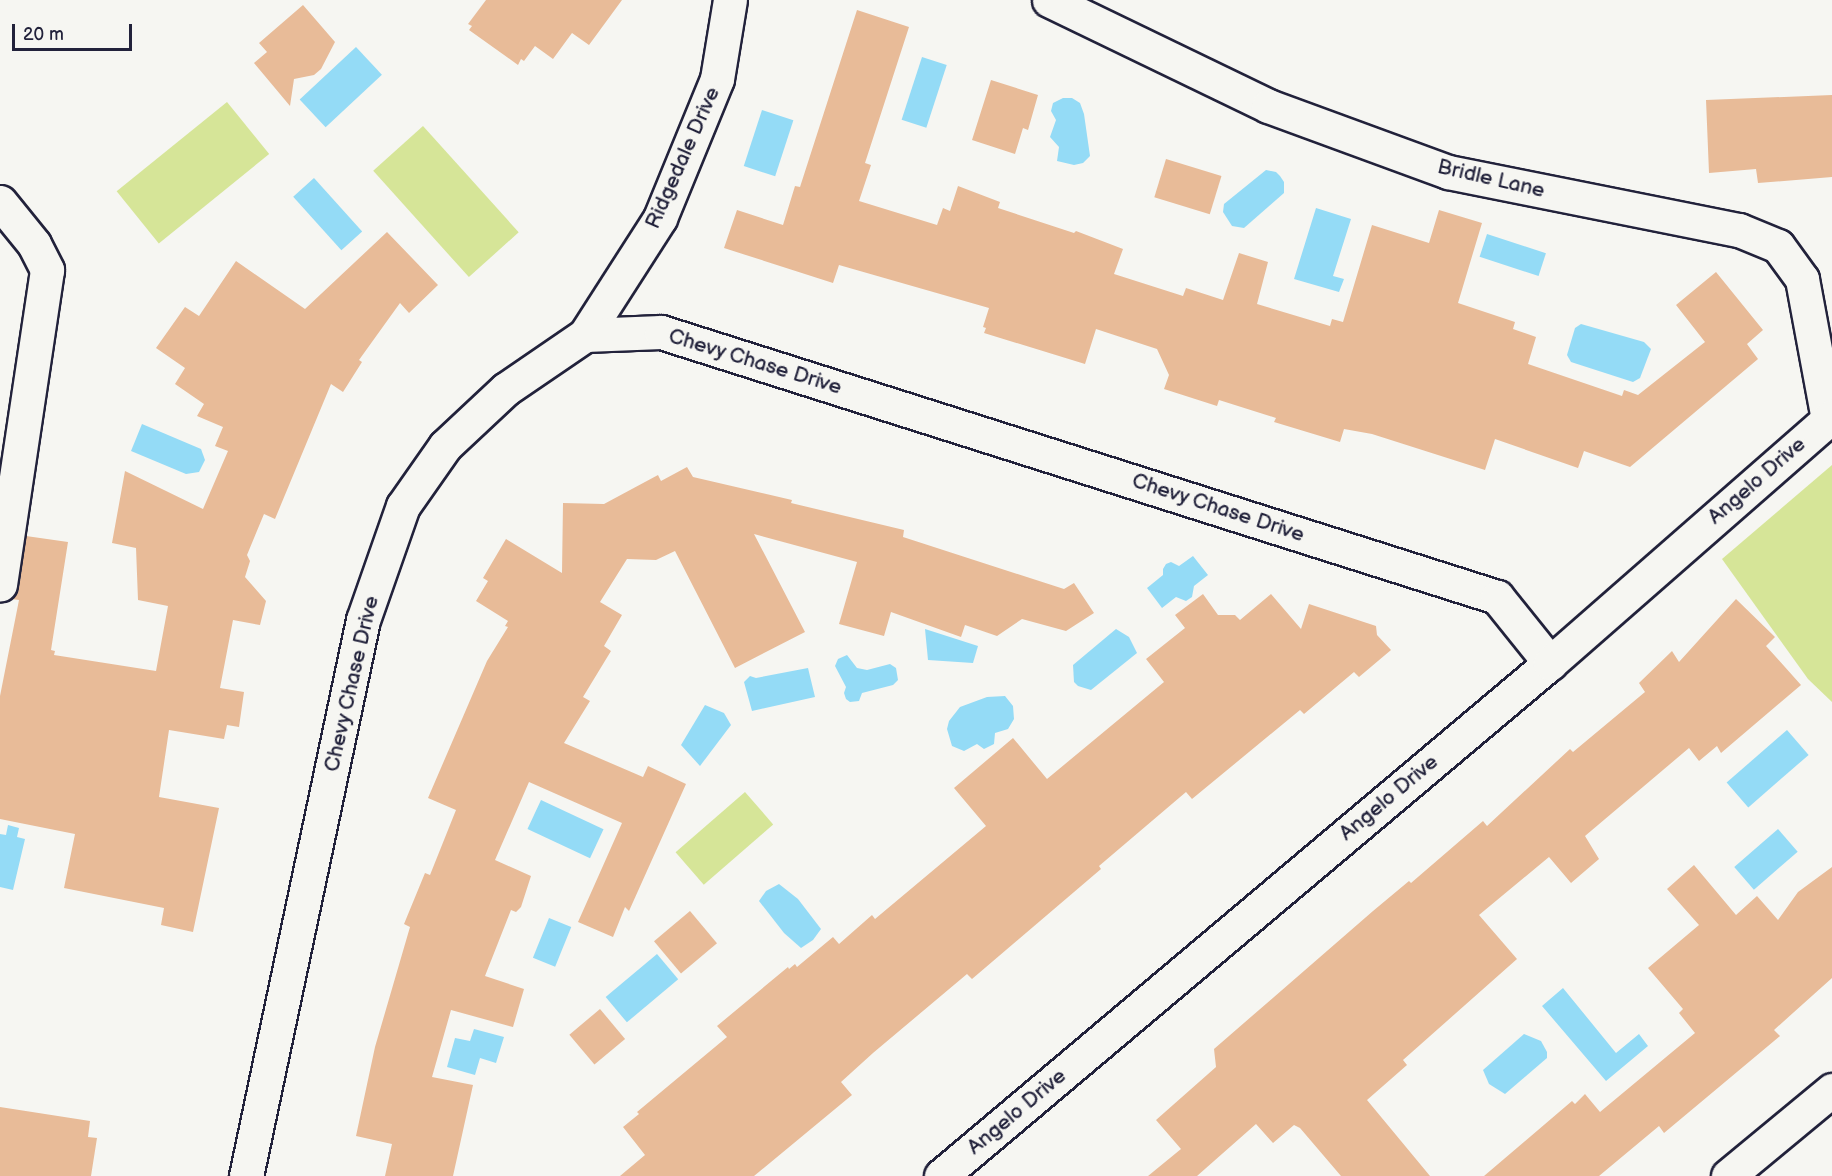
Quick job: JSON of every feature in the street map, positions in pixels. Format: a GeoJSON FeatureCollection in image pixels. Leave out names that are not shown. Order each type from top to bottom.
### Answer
{"type":"FeatureCollection","features":[{"type":"Feature","properties":{"kind":"street","name":"Ridgedale Drive"},"geometry":{"type":"LineString","coordinates":[[585,335],[660,218],[717,79],[730,0]]}},
{"type":"Feature","properties":{"kind":"street","name":"Bridle Lane"},"geometry":{"type":"LineString","coordinates":[[1049,0],[1268,106],[1448,172],[1740,230],[1778,246],[1802,279],[1830,417]]}},
{"type":"Feature","properties":{"kind":"street"},"geometry":{"type":"LineString","coordinates":[[0,202],[34,244],[47,270],[0,585]]}},
{"type":"Feature","properties":{"kind":"street","name":"Chevy Chase Drive"},"geometry":{"type":"LineString","coordinates":[[246,1176],[363,620],[403,506],[454,438],[506,389],[585,335],[661,332],[1497,597],[1550,663]]}},
{"type":"Feature","properties":{"kind":"street","name":"Angelo Drive"},"geometry":{"type":"LineString","coordinates":[[941,1176],[1550,663],[1830,417]]}},
{"type":"Feature","properties":{"kind":"street"},"geometry":{"type":"LineString","coordinates":[[1728,1176],[1832,1090]]}},
{"type":"Feature","properties":{"kind":"green space"},"geometry":{"type":"Polygon","coordinates":[[[227,102],[269,154],[159,243],[117,191],[227,102]]]}},
{"type":"Feature","properties":{"kind":"green space"},"geometry":{"type":"Polygon","coordinates":[[[423,126],[519,232],[469,277],[373,171],[423,126]]]}},
{"type":"Feature","properties":{"kind":"green space"},"geometry":{"type":"Polygon","coordinates":[[[1832,465],[1832,702],[1808,679],[1722,559],[1832,465]]]}},
{"type":"Feature","properties":{"kind":"green space"},"geometry":{"type":"Polygon","coordinates":[[[745,792],[773,824],[704,885],[676,852],[745,792]]]}},
{"type":"Feature","properties":{"kind":"water"},"geometry":{"type":"Polygon","coordinates":[[[356,47],[382,75],[326,127],[300,100],[356,47]]]}},
{"type":"Feature","properties":{"kind":"water"},"geometry":{"type":"Polygon","coordinates":[[[922,57],[947,65],[926,128],[902,120],[922,57]]]}},
{"type":"Feature","properties":{"kind":"water"},"geometry":{"type":"Polygon","coordinates":[[[1063,98],[1072,98],[1080,103],[1084,114],[1090,156],[1083,163],[1074,165],[1057,161],[1059,147],[1050,137],[1056,120],[1051,111],[1053,103],[1063,98]]]}},
{"type":"Feature","properties":{"kind":"water"},"geometry":{"type":"Polygon","coordinates":[[[762,110],[793,120],[775,176],[744,166],[762,110]]]}},
{"type":"Feature","properties":{"kind":"water"},"geometry":{"type":"Polygon","coordinates":[[[1266,170],[1276,172],[1280,176],[1284,182],[1284,193],[1244,228],[1232,226],[1223,212],[1224,204],[1266,170]]]}},
{"type":"Feature","properties":{"kind":"water"},"geometry":{"type":"Polygon","coordinates":[[[314,178],[362,232],[341,250],[293,197],[314,178]]]}},
{"type":"Feature","properties":{"kind":"water"},"geometry":{"type":"Polygon","coordinates":[[[1316,208],[1351,219],[1333,276],[1344,279],[1339,292],[1294,279],[1316,208]]]}},
{"type":"Feature","properties":{"kind":"water"},"geometry":{"type":"Polygon","coordinates":[[[1487,234],[1546,253],[1539,276],[1480,257],[1487,234]]]}},
{"type":"Feature","properties":{"kind":"water"},"geometry":{"type":"Polygon","coordinates":[[[1581,324],[1644,342],[1651,349],[1640,378],[1633,382],[1571,362],[1567,355],[1575,328],[1581,324]]]}},
{"type":"Feature","properties":{"kind":"water"},"geometry":{"type":"Polygon","coordinates":[[[142,424],[201,449],[205,460],[199,472],[186,474],[131,451],[142,424]]]}},
{"type":"Feature","properties":{"kind":"water"},"geometry":{"type":"Polygon","coordinates":[[[1193,556],[1208,575],[1194,586],[1192,597],[1186,601],[1176,597],[1162,608],[1147,588],[1163,575],[1166,564],[1171,562],[1179,566],[1193,556]]]}},
{"type":"Feature","properties":{"kind":"water"},"geometry":{"type":"Polygon","coordinates":[[[925,629],[978,646],[973,663],[928,660],[925,629]]]}},
{"type":"Feature","properties":{"kind":"water"},"geometry":{"type":"Polygon","coordinates":[[[1116,629],[1129,637],[1137,653],[1091,690],[1078,686],[1074,682],[1073,665],[1116,629]]]}},
{"type":"Feature","properties":{"kind":"water"},"geometry":{"type":"Polygon","coordinates":[[[847,655],[857,668],[867,670],[890,664],[896,668],[898,680],[893,685],[862,693],[859,701],[850,702],[846,699],[844,693],[846,687],[835,666],[838,659],[847,655]]]}},
{"type":"Feature","properties":{"kind":"water"},"geometry":{"type":"Polygon","coordinates":[[[808,668],[815,697],[752,711],[744,682],[750,676],[756,678],[808,668]]]}},
{"type":"Feature","properties":{"kind":"water"},"geometry":{"type":"Polygon","coordinates":[[[1005,696],[1013,706],[1014,719],[1008,729],[995,733],[994,744],[984,749],[977,744],[964,751],[952,746],[947,729],[949,721],[960,707],[987,697],[1005,696]]]}},
{"type":"Feature","properties":{"kind":"water"},"geometry":{"type":"Polygon","coordinates":[[[705,705],[724,713],[731,725],[700,766],[681,745],[705,705]]]}},
{"type":"Feature","properties":{"kind":"water"},"geometry":{"type":"Polygon","coordinates":[[[1787,730],[1809,755],[1748,807],[1727,782],[1787,730]]]}},
{"type":"Feature","properties":{"kind":"water"},"geometry":{"type":"Polygon","coordinates":[[[541,800],[604,829],[590,858],[527,829],[541,800]]]}},
{"type":"Feature","properties":{"kind":"water"},"geometry":{"type":"Polygon","coordinates":[[[8,825],[19,828],[17,837],[25,839],[13,890],[0,887],[0,834],[6,835],[8,825]]]}},
{"type":"Feature","properties":{"kind":"water"},"geometry":{"type":"Polygon","coordinates":[[[1778,829],[1798,852],[1754,890],[1734,867],[1778,829]]]}},
{"type":"Feature","properties":{"kind":"water"},"geometry":{"type":"Polygon","coordinates":[[[779,884],[798,899],[821,929],[813,940],[801,948],[784,933],[759,901],[766,891],[779,884]]]}},
{"type":"Feature","properties":{"kind":"water"},"geometry":{"type":"Polygon","coordinates":[[[549,918],[571,927],[555,967],[533,958],[549,918]]]}},
{"type":"Feature","properties":{"kind":"water"},"geometry":{"type":"Polygon","coordinates":[[[657,954],[678,979],[627,1022],[606,997],[657,954]]]}},
{"type":"Feature","properties":{"kind":"water"},"geometry":{"type":"Polygon","coordinates":[[[1563,988],[1616,1053],[1639,1034],[1648,1046],[1606,1081],[1542,1006],[1563,988]]]}},
{"type":"Feature","properties":{"kind":"water"},"geometry":{"type":"Polygon","coordinates":[[[474,1029],[504,1037],[496,1063],[480,1058],[475,1075],[447,1067],[455,1038],[470,1041],[474,1029]]]}},
{"type":"Feature","properties":{"kind":"water"},"geometry":{"type":"Polygon","coordinates":[[[1524,1034],[1541,1041],[1547,1052],[1547,1058],[1505,1094],[1489,1084],[1483,1070],[1524,1034]]]}},
{"type":"Feature","properties":{"kind":"building"},"geometry":{"type":"Polygon","coordinates":[[[486,0],[622,0],[589,45],[572,33],[553,59],[535,46],[524,61],[521,59],[518,65],[469,30],[472,26],[468,24],[486,0]]]}},
{"type":"Feature","properties":{"kind":"building"},"geometry":{"type":"Polygon","coordinates":[[[303,5],[335,42],[321,69],[314,75],[294,79],[290,106],[254,63],[267,52],[259,43],[303,5]]]}},
{"type":"Feature","properties":{"kind":"building"},"geometry":{"type":"Polygon","coordinates":[[[857,10],[909,27],[865,163],[871,165],[859,201],[937,225],[943,208],[950,211],[958,186],[1000,202],[998,208],[1074,233],[1076,231],[1123,249],[1114,274],[1183,296],[1186,288],[1223,300],[1239,253],[1268,262],[1257,304],[1330,326],[1332,319],[1343,322],[1372,225],[1429,243],[1439,210],[1482,223],[1458,303],[1515,322],[1513,329],[1536,337],[1528,364],[1622,396],[1624,390],[1638,395],[1705,342],[1676,305],[1716,272],[1763,330],[1747,344],[1758,359],[1630,467],[1584,451],[1578,468],[1495,439],[1485,470],[1372,434],[1344,429],[1340,442],[1274,422],[1276,418],[1219,400],[1217,406],[1164,389],[1169,375],[1157,349],[1096,329],[1085,364],[984,333],[986,328],[983,327],[989,308],[839,265],[833,283],[724,248],[737,210],[783,225],[795,186],[800,187],[857,10]]]}},
{"type":"Feature","properties":{"kind":"building"},"geometry":{"type":"Polygon","coordinates":[[[991,80],[1038,95],[1028,130],[1023,128],[1015,154],[972,140],[991,80]]]}},
{"type":"Feature","properties":{"kind":"building"},"geometry":{"type":"Polygon","coordinates":[[[1832,95],[1832,177],[1758,183],[1756,169],[1709,173],[1706,100],[1832,95]]]}},
{"type":"Feature","properties":{"kind":"building"},"geometry":{"type":"Polygon","coordinates":[[[1166,159],[1221,176],[1210,214],[1154,197],[1166,159]]]}},
{"type":"Feature","properties":{"kind":"building"},"geometry":{"type":"Polygon","coordinates":[[[387,232],[438,285],[409,313],[400,303],[359,360],[362,362],[343,392],[331,384],[275,519],[264,514],[247,555],[250,561],[245,577],[266,601],[260,625],[233,620],[220,688],[244,692],[239,727],[227,725],[224,739],[169,730],[159,797],[219,808],[193,932],[161,925],[164,908],[64,888],[75,834],[0,819],[0,696],[19,600],[11,599],[19,588],[26,536],[68,542],[51,650],[55,651],[54,655],[156,671],[168,606],[138,600],[136,548],[112,543],[125,471],[203,509],[228,451],[215,446],[223,427],[197,416],[204,404],[175,384],[185,368],[156,348],[185,307],[199,316],[236,261],[305,309],[387,232]]]}},
{"type":"Feature","properties":{"kind":"building"},"geometry":{"type":"Polygon","coordinates":[[[687,467],[693,477],[792,500],[791,503],[904,530],[903,537],[1064,589],[1074,583],[1094,613],[1066,631],[1022,619],[997,636],[965,625],[961,637],[891,612],[884,636],[839,624],[857,562],[754,534],[805,632],[735,668],[675,551],[656,560],[627,559],[600,602],[622,615],[604,646],[611,651],[583,697],[590,701],[564,743],[643,777],[648,766],[686,784],[629,911],[625,907],[613,937],[578,922],[622,823],[529,782],[495,860],[531,876],[521,907],[516,912],[511,910],[485,976],[524,989],[513,1027],[451,1010],[432,1077],[473,1085],[453,1176],[385,1176],[392,1144],[356,1136],[375,1047],[410,927],[404,924],[425,873],[430,875],[456,810],[428,798],[487,661],[508,627],[505,626],[508,621],[476,601],[488,581],[483,578],[506,539],[562,573],[563,503],[604,504],[658,475],[661,481],[687,467]]]}},
{"type":"Feature","properties":{"kind":"building"},"geometry":{"type":"Polygon","coordinates":[[[1203,594],[1218,615],[1235,615],[1240,620],[1271,594],[1301,629],[1309,604],[1376,626],[1377,635],[1391,650],[1359,677],[1354,672],[1304,714],[1300,710],[1192,799],[1186,792],[1099,866],[1101,869],[972,979],[967,974],[873,1053],[841,1082],[852,1095],[754,1176],[620,1176],[645,1155],[623,1127],[639,1114],[637,1112],[727,1037],[717,1026],[788,967],[789,969],[795,964],[797,967],[833,937],[839,944],[872,915],[875,919],[986,826],[954,788],[1013,738],[1047,779],[1164,682],[1146,659],[1185,628],[1175,615],[1203,594]]]}},
{"type":"Feature","properties":{"kind":"building"},"geometry":{"type":"Polygon","coordinates":[[[1736,599],[1775,637],[1766,646],[1801,685],[1721,753],[1717,746],[1699,761],[1689,748],[1585,836],[1599,859],[1571,883],[1549,857],[1479,915],[1517,959],[1403,1060],[1407,1065],[1367,1100],[1430,1176],[1341,1176],[1300,1128],[1294,1125],[1273,1143],[1256,1124],[1197,1176],[1148,1176],[1181,1149],[1156,1120],[1216,1067],[1214,1049],[1409,881],[1411,883],[1483,821],[1487,826],[1570,749],[1573,752],[1645,692],[1639,683],[1672,651],[1679,662],[1736,599]]]}},
{"type":"Feature","properties":{"kind":"building"},"geometry":{"type":"Polygon","coordinates":[[[1694,865],[1736,915],[1757,896],[1778,920],[1798,892],[1832,867],[1832,978],[1774,1030],[1780,1036],[1664,1133],[1659,1126],[1599,1176],[1484,1176],[1572,1101],[1575,1104],[1585,1094],[1600,1112],[1695,1033],[1679,1013],[1683,1009],[1648,968],[1699,925],[1667,889],[1694,865]]]}},
{"type":"Feature","properties":{"kind":"building"},"geometry":{"type":"Polygon","coordinates":[[[690,911],[717,943],[681,973],[654,941],[690,911]]]}},
{"type":"Feature","properties":{"kind":"building"},"geometry":{"type":"Polygon","coordinates":[[[600,1009],[625,1039],[594,1065],[569,1035],[600,1009]]]}},
{"type":"Feature","properties":{"kind":"building"},"geometry":{"type":"Polygon","coordinates":[[[0,1107],[90,1121],[88,1137],[97,1138],[91,1176],[0,1176],[0,1107]]]}}]}
